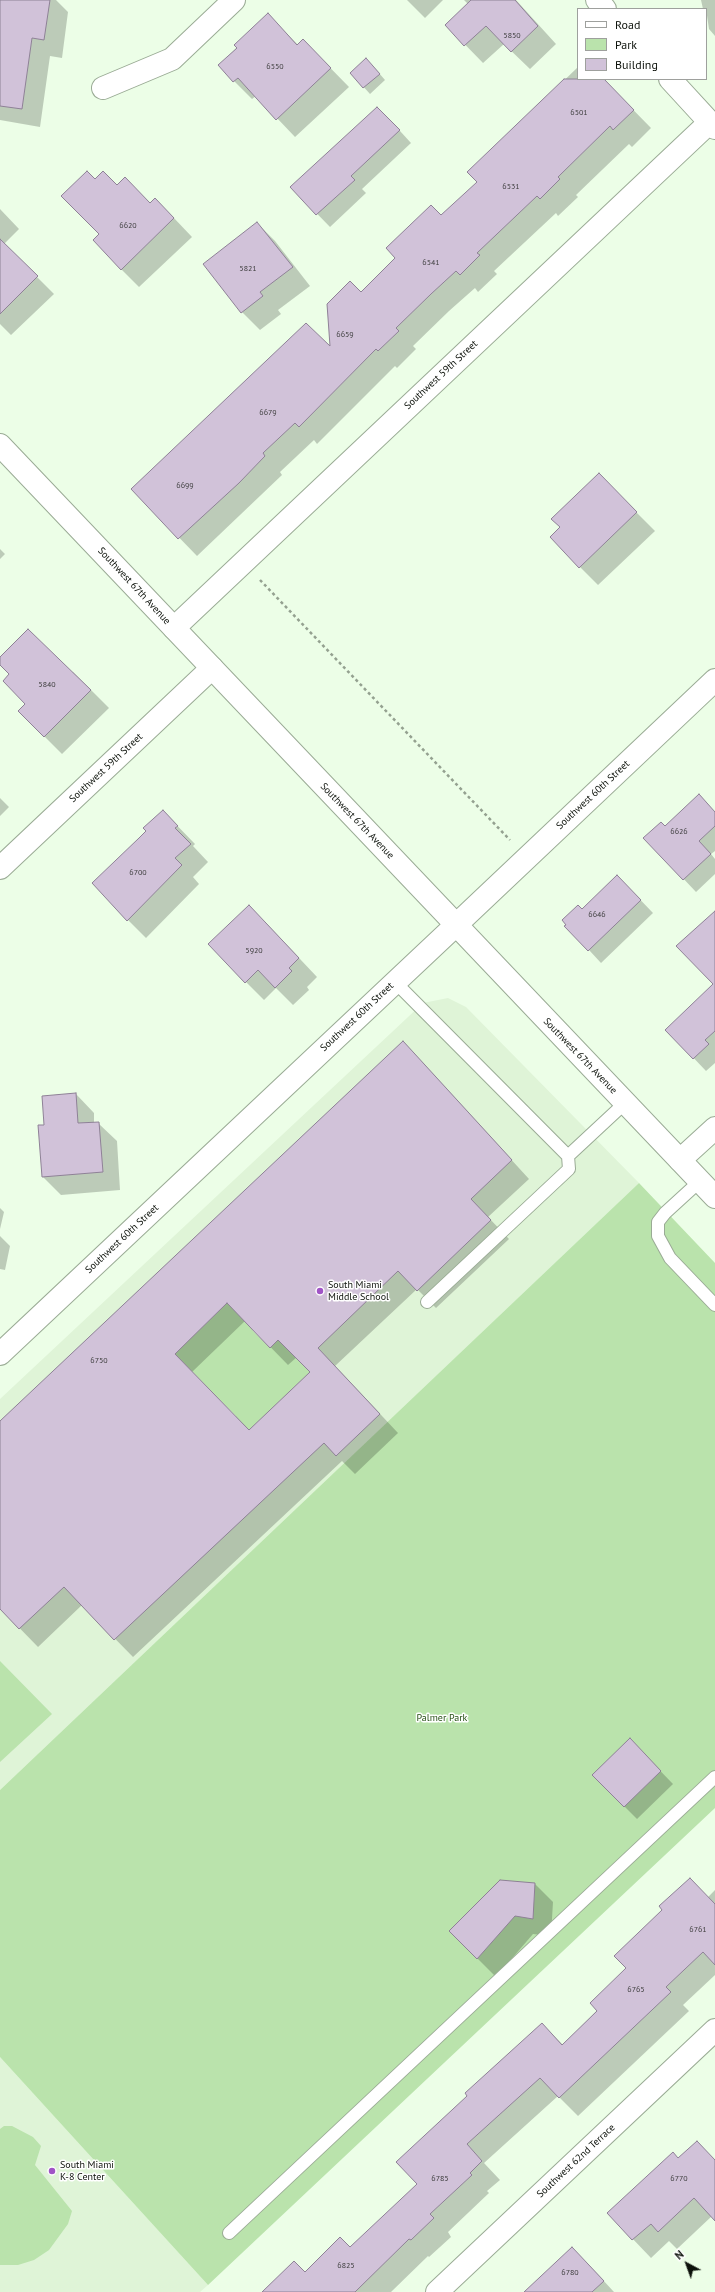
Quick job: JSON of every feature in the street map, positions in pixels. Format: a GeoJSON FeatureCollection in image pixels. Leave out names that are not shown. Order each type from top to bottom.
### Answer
{"type":"FeatureCollection","features":[{"type":"Feature","properties":{"kind":"street"},"geometry":{"type":"LineString","coordinates":[[103,88],[172,59],[234,0]]}},
{"type":"Feature","properties":{"kind":"street"},"geometry":{"type":"LineString","coordinates":[[597,0],[604,8]]}},
{"type":"Feature","properties":{"kind":"street"},"geometry":{"type":"LineString","coordinates":[[671,80],[712,125]]}},
{"type":"Feature","properties":{"kind":"street","name":"Southwest 59th Street"},"geometry":{"type":"LineString","coordinates":[[174,628],[712,125]]}},
{"type":"Feature","properties":{"kind":"street","name":"Southwest 67th Avenue"},"geometry":{"type":"LineString","coordinates":[[0,445],[715,1197]]}},
{"type":"Feature","properties":{"kind":"street","name":"Southwest 59th Street"},"geometry":{"type":"LineString","coordinates":[[0,868],[212,668]]}},
{"type":"Feature","properties":{"kind":"street","name":"Southwest 60th Street"},"geometry":{"type":"LineString","coordinates":[[0,1354],[715,680]]}},
{"type":"Feature","properties":{"kind":"street"},"geometry":{"type":"LineString","coordinates":[[680,1160],[715,1128]]}},
{"type":"Feature","properties":{"kind":"street","name":"Southwest 62nd Terrace"},"geometry":{"type":"LineString","coordinates":[[437,2292],[715,2030]]}},
{"type":"Feature","properties":{"kind":"lane"},"geometry":{"type":"LineString","coordinates":[[394,982],[568,1156],[569,1169],[427,1302]]}},
{"type":"Feature","properties":{"kind":"lane"},"geometry":{"type":"LineString","coordinates":[[568,1156],[626,1103]]}},
{"type":"Feature","properties":{"kind":"lane"},"geometry":{"type":"LineString","coordinates":[[700,1181],[665,1213],[658,1222],[658,1236],[670,1258],[715,1305]]}},
{"type":"Feature","properties":{"kind":"lane"},"geometry":{"type":"LineString","coordinates":[[229,2233],[715,1778]]}},
{"type":"Feature","properties":{"kind":"path"},"geometry":{"type":"LineString","coordinates":[[243,562],[527,858]]}},
{"type":"Feature","properties":{"kind":"shaded area","name":"South Miami Middle School"},"geometry":{"type":"Polygon","coordinates":[[[448,998],[466,1007],[639,1183],[0,1790],[0,1399],[423,1003],[448,998]]]}},
{"type":"Feature","properties":{"kind":"shaded area","name":"South Miami K-8 Center"},"geometry":{"type":"Polygon","coordinates":[[[0,2057],[208,2285],[200,2292],[0,2292],[0,2057]]]}},
{"type":"Feature","properties":{"kind":"green space","name":"Palmer Park"},"geometry":{"type":"Polygon","coordinates":[[[639,1183],[715,1263],[715,1808],[208,2285],[0,2057],[0,1790],[639,1183]]]}},
{"type":"Feature","properties":{"kind":"green space"},"geometry":{"type":"Polygon","coordinates":[[[236,1294],[253,1331],[270,1348],[278,1340],[310,1372],[186,1491],[236,1416],[178,1357],[117,1416],[152,1374],[236,1294]]]}},
{"type":"Feature","properties":{"kind":"green space"},"geometry":{"type":"Polygon","coordinates":[[[0,1661],[52,1714],[0,1762],[0,1661]]]}},
{"type":"Feature","properties":{"kind":"green space"},"geometry":{"type":"Polygon","coordinates":[[[4,2126],[12,2126],[33,2137],[41,2146],[35,2165],[72,2211],[68,2224],[49,2250],[34,2260],[18,2265],[0,2265],[0,2129],[4,2126]]]}},
{"type":"Feature","properties":{"kind":"building"},"geometry":{"type":"Polygon","coordinates":[[[0,0],[50,0],[44,40],[32,38],[22,109],[0,106],[0,0]]]}},
{"type":"Feature","properties":{"kind":"building"},"geometry":{"type":"Polygon","coordinates":[[[471,0],[515,0],[538,26],[511,52],[486,26],[464,46],[445,25],[471,0]]]}},
{"type":"Feature","properties":{"kind":"building"},"geometry":{"type":"Polygon","coordinates":[[[268,13],[297,45],[303,39],[331,68],[276,120],[238,78],[233,82],[218,65],[237,48],[234,45],[268,13]]]}},
{"type":"Feature","properties":{"kind":"building"},"geometry":{"type":"Polygon","coordinates":[[[366,58],[380,74],[363,88],[350,73],[366,58]]]}},
{"type":"Feature","properties":{"kind":"building"},"geometry":{"type":"Polygon","coordinates":[[[564,79],[605,80],[634,110],[613,130],[610,126],[558,177],[560,179],[540,199],[537,196],[477,253],[480,255],[460,275],[456,271],[431,294],[396,328],[399,331],[378,351],[376,349],[299,427],[295,423],[263,453],[265,456],[239,483],[178,539],[131,489],[306,323],[330,346],[327,304],[350,281],[361,292],[395,258],[386,248],[431,205],[441,215],[477,182],[467,172],[564,79]]]}},
{"type":"Feature","properties":{"kind":"building"},"geometry":{"type":"Polygon","coordinates":[[[377,107],[400,130],[351,176],[355,180],[316,215],[290,187],[377,107]]]}},
{"type":"Feature","properties":{"kind":"building"},"geometry":{"type":"Polygon","coordinates":[[[87,171],[95,179],[103,171],[117,185],[125,177],[150,203],[155,198],[174,218],[121,270],[93,240],[99,234],[61,196],[87,171]]]}},
{"type":"Feature","properties":{"kind":"building"},"geometry":{"type":"Polygon","coordinates":[[[257,222],[293,267],[260,292],[263,296],[241,313],[203,264],[257,222]]]}},
{"type":"Feature","properties":{"kind":"building"},"geometry":{"type":"Polygon","coordinates":[[[0,239],[38,276],[0,314],[0,239]]]}},
{"type":"Feature","properties":{"kind":"building"},"geometry":{"type":"Polygon","coordinates":[[[599,473],[637,512],[579,568],[550,537],[560,527],[551,519],[599,473]]]}},
{"type":"Feature","properties":{"kind":"building"},"geometry":{"type":"Polygon","coordinates":[[[28,629],[91,690],[44,737],[18,711],[25,704],[3,681],[9,674],[0,665],[0,657],[28,629]]]}},
{"type":"Feature","properties":{"kind":"building"},"geometry":{"type":"Polygon","coordinates":[[[699,794],[715,812],[715,826],[699,841],[711,854],[683,880],[643,838],[661,822],[665,826],[699,794]]]}},
{"type":"Feature","properties":{"kind":"building"},"geometry":{"type":"Polygon","coordinates":[[[163,810],[178,826],[175,828],[191,844],[175,858],[182,865],[127,921],[92,883],[146,831],[143,828],[163,810]]]}},
{"type":"Feature","properties":{"kind":"building"},"geometry":{"type":"Polygon","coordinates":[[[617,875],[641,900],[588,951],[564,926],[566,925],[562,920],[578,905],[582,909],[617,875]]]}},
{"type":"Feature","properties":{"kind":"building"},"geometry":{"type":"Polygon","coordinates":[[[249,905],[299,958],[289,968],[292,971],[275,988],[258,970],[245,983],[208,944],[249,905]]]}},
{"type":"Feature","properties":{"kind":"building"},"geometry":{"type":"Polygon","coordinates":[[[715,911],[715,1031],[705,1040],[709,1044],[693,1059],[665,1030],[713,984],[676,946],[715,911]]]}},
{"type":"Feature","properties":{"kind":"building"},"geometry":{"type":"Polygon","coordinates":[[[403,1041],[512,1160],[471,1199],[491,1220],[417,1291],[398,1271],[318,1348],[380,1414],[336,1456],[324,1443],[114,1640],[64,1587],[19,1629],[0,1609],[0,1421],[403,1041]],[[227,1303],[175,1354],[249,1430],[310,1372],[278,1340],[270,1348],[227,1303]]]}},
{"type":"Feature","properties":{"kind":"building"},"geometry":{"type":"Polygon","coordinates":[[[76,1093],[78,1123],[99,1122],[103,1172],[42,1177],[38,1125],[44,1125],[42,1096],[76,1093]]]}},
{"type":"Feature","properties":{"kind":"building"},"geometry":{"type":"Polygon","coordinates":[[[630,1738],[661,1771],[624,1807],[592,1775],[630,1738]]]}},
{"type":"Feature","properties":{"kind":"building"},"geometry":{"type":"Polygon","coordinates":[[[690,1878],[715,1904],[715,1965],[703,1952],[666,1987],[671,1992],[559,2098],[540,2078],[467,2144],[482,2161],[470,2173],[472,2175],[430,2214],[434,2218],[411,2240],[409,2239],[355,2292],[262,2292],[294,2261],[305,2272],[340,2237],[350,2247],[417,2184],[396,2162],[467,2096],[465,2093],[542,2023],[562,2045],[597,2011],[590,2003],[626,1968],[614,1956],[662,1910],[659,1906],[690,1878]]]}},
{"type":"Feature","properties":{"kind":"building"},"geometry":{"type":"Polygon","coordinates":[[[500,1880],[535,1883],[533,1919],[515,1916],[477,1959],[449,1931],[500,1880]]]}},
{"type":"Feature","properties":{"kind":"building"},"geometry":{"type":"Polygon","coordinates":[[[697,2141],[715,2160],[715,2221],[694,2198],[658,2232],[651,2224],[632,2240],[607,2213],[673,2152],[678,2158],[697,2141]]]}},
{"type":"Feature","properties":{"kind":"building"},"geometry":{"type":"Polygon","coordinates":[[[572,2247],[604,2281],[592,2292],[524,2292],[572,2247]]]}},
{"type":"Feature","properties":{"kind":"place","name":"South Miami Middle School"},"geometry":{"type":"Point","coordinates":[320,1291]}},
{"type":"Feature","properties":{"kind":"place","name":"South Miami K-8 Center"},"geometry":{"type":"Point","coordinates":[52,2171]}}]}
